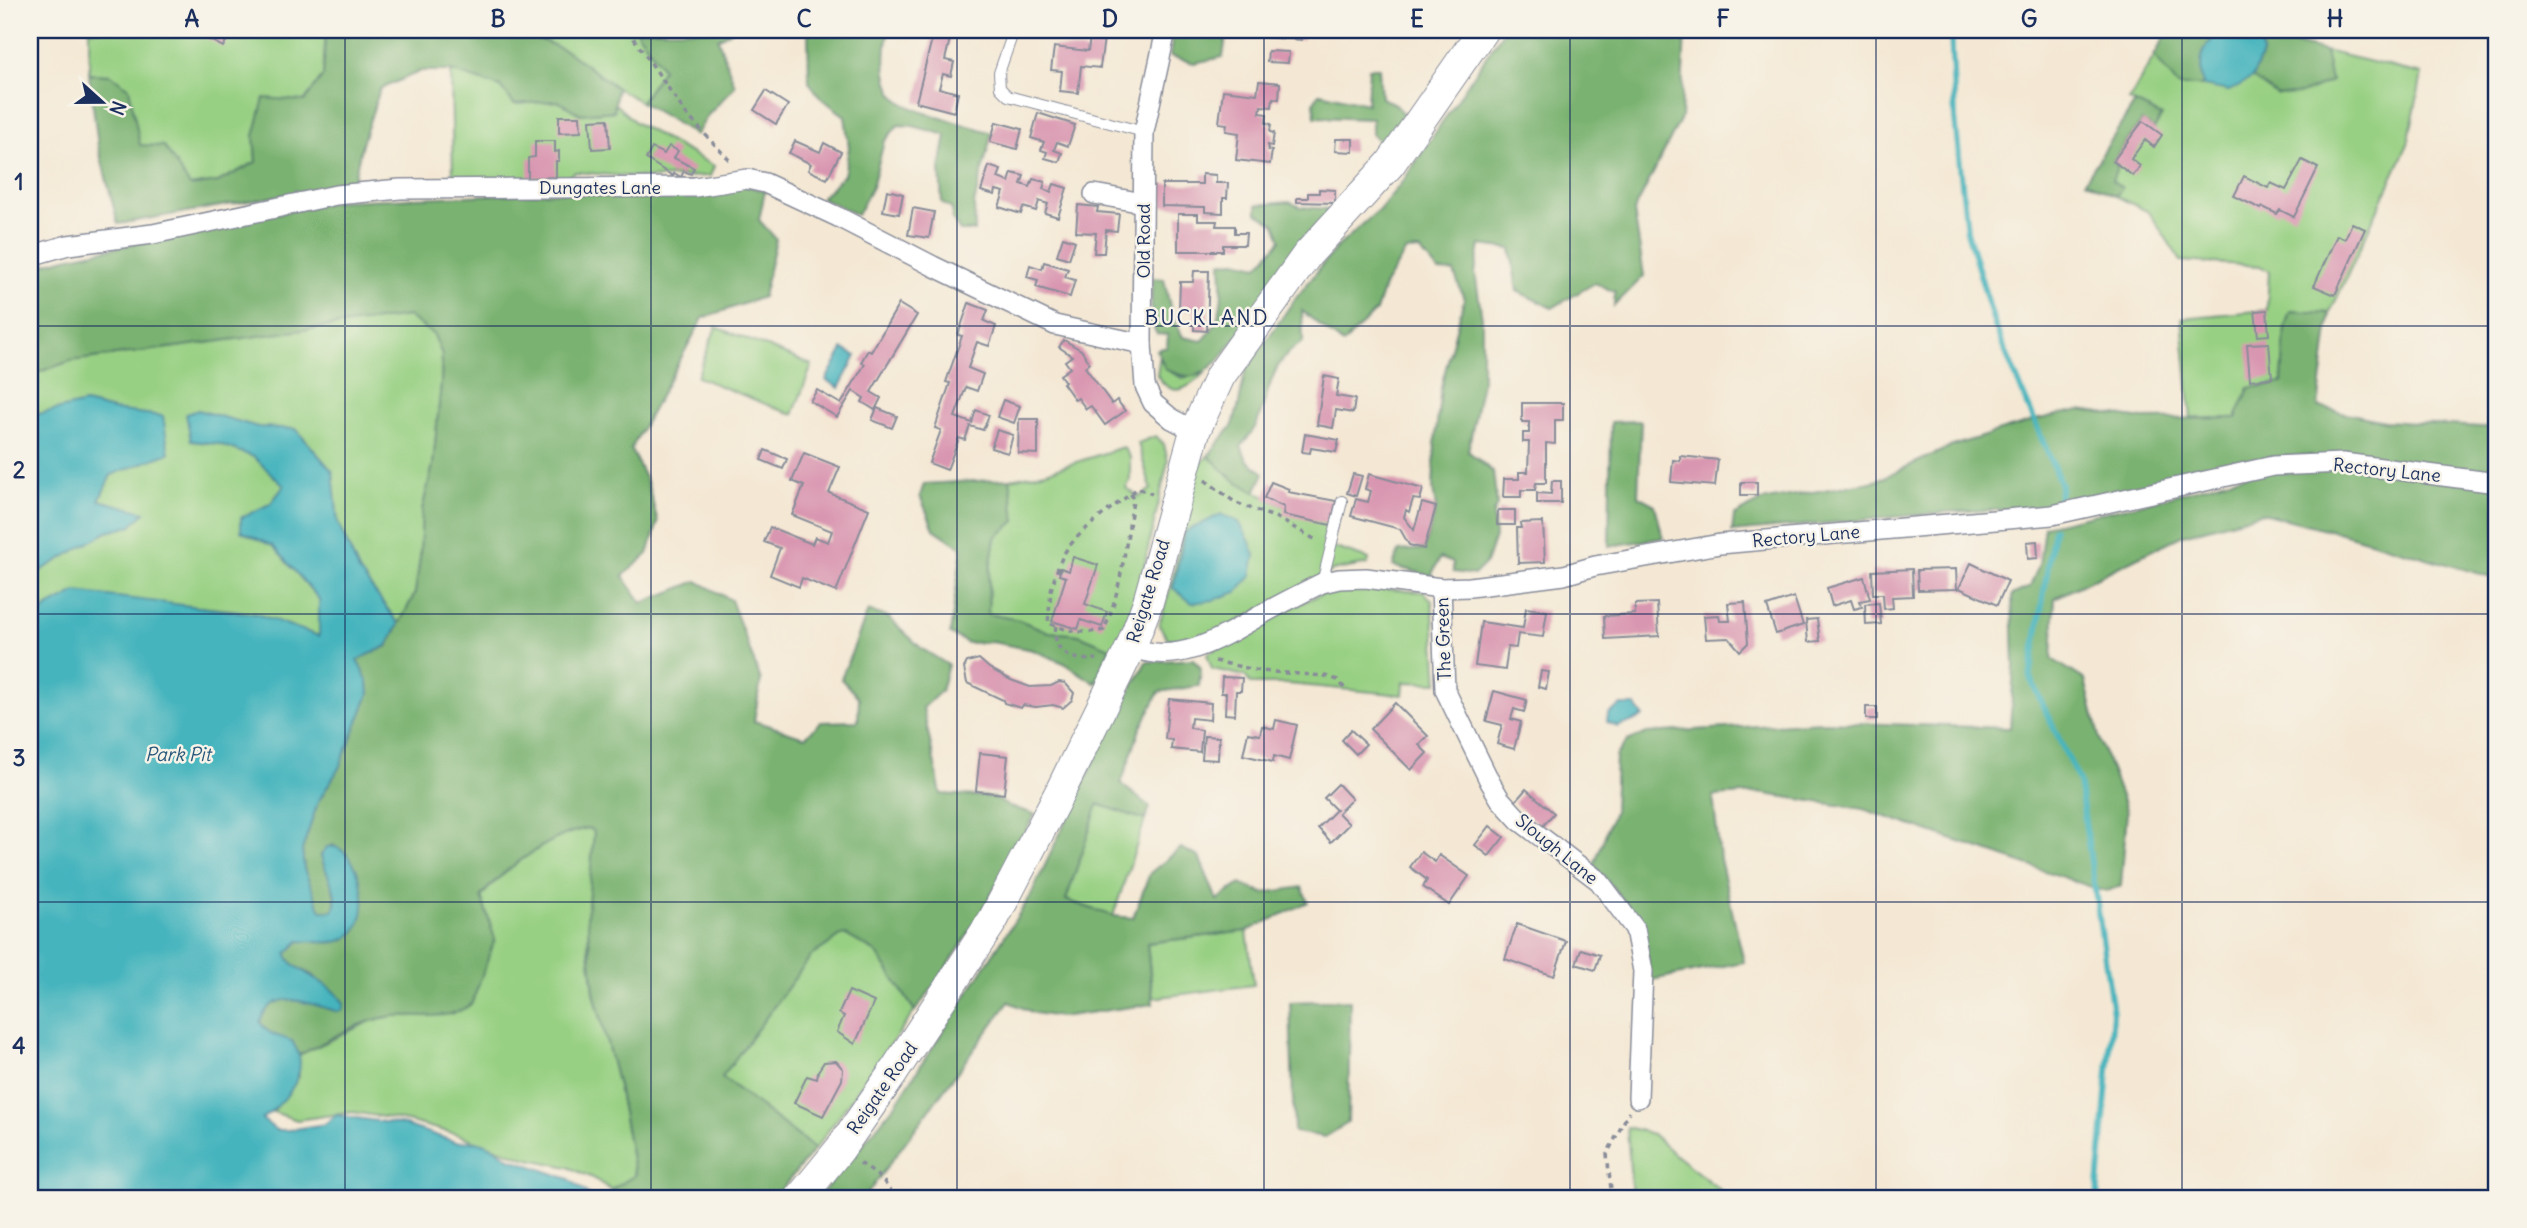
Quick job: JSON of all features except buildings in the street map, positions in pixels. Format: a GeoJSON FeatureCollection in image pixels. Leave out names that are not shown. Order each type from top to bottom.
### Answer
{"type":"FeatureCollection","features":[{"type":"Feature","properties":{"kind":"main road","name":"Reigate Road"},"geometry":{"type":"LineString","coordinates":[[800,1198],[840,1149],[910,1049],[993,920],[1060,792],[1121,639],[1148,602],[1195,431],[1220,376],[1307,255],[1390,164],[1483,30]]}},
{"type":"Feature","properties":{"kind":"street","name":"Old Road"},"geometry":{"type":"LineString","coordinates":[[1166,30],[1144,132],[1142,344],[1145,386],[1153,403],[1172,419],[1195,431]]}},
{"type":"Feature","properties":{"kind":"street","name":"Dungates Lane"},"geometry":{"type":"LineString","coordinates":[[30,256],[68,245],[153,234],[336,195],[400,189],[695,187],[747,179],[765,183],[838,217],[1055,325],[1142,344]]}},
{"type":"Feature","properties":{"kind":"street"},"geometry":{"type":"LineString","coordinates":[[1094,194],[1143,202]]}},
{"type":"Feature","properties":{"kind":"street","name":"Rectory Lane"},"geometry":{"type":"LineString","coordinates":[[1121,639],[1148,654],[1188,651],[1211,643],[1322,583],[1339,579],[1366,578],[1441,588],[1470,587],[1564,575],[1595,566],[1720,544],[2052,515],[2162,492],[2218,476],[2273,466],[2343,463],[2497,483]]}},
{"type":"Feature","properties":{"kind":"street","name":"The Green"},"geometry":{"type":"LineString","coordinates":[[1441,588],[1445,690]]}},
{"type":"Feature","properties":{"kind":"street","name":"Slough Lane"},"geometry":{"type":"LineString","coordinates":[[1445,690],[1500,799],[1520,821],[1600,881],[1635,929],[1643,971],[1638,1098]]}},
{"type":"Feature","properties":{"kind":"lane"},"geometry":{"type":"LineString","coordinates":[[1014,30],[999,73],[1000,88],[1009,96],[1144,132]]}},
{"type":"Feature","properties":{"kind":"lane"},"geometry":{"type":"LineString","coordinates":[[1322,583],[1342,501]]}},
{"type":"Feature","properties":{"kind":"path"},"geometry":{"type":"LineString","coordinates":[[628,30],[687,115],[747,179]]}},
{"type":"Feature","properties":{"kind":"path"},"geometry":{"type":"LineString","coordinates":[[1184,467],[1236,503],[1277,518],[1331,550]]}},
{"type":"Feature","properties":{"kind":"path"},"geometry":{"type":"LineString","coordinates":[[1131,494],[1133,502],[1112,608],[1104,630],[1086,634],[1048,623],[1051,590],[1061,556],[1082,532],[1138,488],[1175,503]]}},
{"type":"Feature","properties":{"kind":"path"},"geometry":{"type":"LineString","coordinates":[[1112,608],[1121,639]]}},
{"type":"Feature","properties":{"kind":"path"},"geometry":{"type":"LineString","coordinates":[[1056,626],[1054,640],[1058,648],[1073,657],[1102,659]]}},
{"type":"Feature","properties":{"kind":"path"},"geometry":{"type":"LineString","coordinates":[[1188,651],[1203,659],[1260,671],[1325,676],[1338,680],[1346,690]]}},
{"type":"Feature","properties":{"kind":"path"},"geometry":{"type":"LineString","coordinates":[[1612,1198],[1607,1154],[1638,1098]]}},
{"type":"Feature","properties":{"kind":"path"},"geometry":{"type":"LineString","coordinates":[[840,1149],[882,1179],[895,1198]]}},
{"type":"Feature","properties":{"kind":"green space"},"geometry":{"type":"Polygon","coordinates":[[[89,30],[326,30],[323,76],[304,102],[254,136],[256,162],[218,182],[189,186],[164,146],[140,146],[111,75],[89,74],[89,30]]]}},
{"type":"Feature","properties":{"kind":"green space"},"geometry":{"type":"Polygon","coordinates":[[[326,30],[518,30],[567,51],[617,88],[614,111],[580,114],[558,101],[514,104],[501,87],[451,71],[421,71],[380,89],[362,144],[353,183],[118,224],[98,146],[89,74],[111,75],[129,88],[140,145],[164,146],[190,186],[218,182],[256,162],[254,136],[264,98],[304,101],[323,76],[326,30]]]}},
{"type":"Feature","properties":{"kind":"green space"},"geometry":{"type":"Polygon","coordinates":[[[518,30],[636,30],[663,69],[641,102],[567,51],[518,30]]]}},
{"type":"Feature","properties":{"kind":"green space"},"geometry":{"type":"Polygon","coordinates":[[[636,30],[733,30],[718,39],[735,86],[708,115],[696,135],[641,102],[663,69],[636,30]]]}},
{"type":"Feature","properties":{"kind":"green space"},"geometry":{"type":"Polygon","coordinates":[[[808,30],[889,30],[885,58],[887,77],[894,95],[900,101],[930,115],[992,133],[974,204],[975,231],[960,231],[952,219],[952,209],[942,203],[940,169],[946,135],[913,126],[898,125],[884,142],[872,187],[857,215],[821,198],[844,175],[849,148],[845,116],[821,98],[809,82],[808,30]]]}},
{"type":"Feature","properties":{"kind":"green space"},"geometry":{"type":"Polygon","coordinates":[[[1173,30],[1227,30],[1223,57],[1194,63],[1170,56],[1173,30]]]}},
{"type":"Feature","properties":{"kind":"green space"},"geometry":{"type":"Polygon","coordinates":[[[1504,30],[1685,30],[1681,118],[1634,211],[1644,276],[1614,306],[1615,292],[1595,283],[1552,308],[1517,291],[1511,249],[1480,245],[1475,273],[1482,318],[1482,382],[1468,451],[1493,472],[1497,505],[1493,513],[1495,537],[1486,563],[1474,575],[1453,572],[1453,563],[1440,558],[1431,576],[1393,566],[1399,551],[1424,549],[1436,508],[1433,489],[1441,387],[1464,299],[1454,272],[1438,271],[1420,250],[1406,251],[1384,286],[1376,311],[1343,344],[1302,311],[1303,342],[1283,358],[1277,368],[1256,426],[1241,446],[1247,460],[1264,473],[1255,492],[1234,480],[1208,456],[1233,425],[1245,372],[1292,303],[1335,249],[1380,209],[1403,181],[1504,30]]]}},
{"type":"Feature","properties":{"kind":"green space"},"geometry":{"type":"Polygon","coordinates":[[[2169,30],[2236,30],[2422,74],[2408,144],[2330,313],[2290,311],[2285,327],[2282,384],[2236,418],[2191,419],[2182,318],[2267,310],[2269,271],[2260,266],[2181,261],[2149,212],[2085,181],[2135,103],[2129,100],[2169,30]]]}},
{"type":"Feature","properties":{"kind":"green space"},"geometry":{"type":"Polygon","coordinates":[[[2169,30],[2220,30],[2202,55],[2203,86],[2178,86],[2154,56],[2169,30]]]}},
{"type":"Feature","properties":{"kind":"green space"},"geometry":{"type":"Polygon","coordinates":[[[2260,35],[2325,51],[2331,81],[2301,94],[2277,95],[2252,78],[2262,54],[2260,35]]]}},
{"type":"Feature","properties":{"kind":"green space"},"geometry":{"type":"Polygon","coordinates":[[[1369,68],[1379,68],[1381,98],[1396,104],[1406,119],[1386,148],[1372,134],[1372,119],[1315,117],[1314,102],[1320,93],[1367,104],[1369,68]]]}},
{"type":"Feature","properties":{"kind":"green space"},"geometry":{"type":"Polygon","coordinates":[[[451,71],[501,87],[514,104],[558,101],[580,114],[614,111],[615,104],[636,123],[714,166],[710,176],[648,178],[575,172],[564,181],[453,180],[451,71]]]}},
{"type":"Feature","properties":{"kind":"green space"},"geometry":{"type":"Polygon","coordinates":[[[2135,103],[2162,116],[2154,129],[2142,121],[2113,161],[2118,165],[2112,180],[2122,188],[2116,196],[2085,181],[2135,103]]]}},
{"type":"Feature","properties":{"kind":"green space"},"geometry":{"type":"Polygon","coordinates":[[[744,185],[765,191],[759,220],[776,239],[763,297],[703,318],[631,449],[647,482],[658,522],[648,554],[623,576],[642,603],[697,581],[731,600],[761,680],[754,721],[805,737],[821,722],[858,721],[859,698],[841,679],[868,611],[888,617],[921,648],[948,665],[941,691],[923,708],[941,794],[993,797],[1011,807],[1035,814],[965,940],[915,1011],[876,952],[844,934],[811,956],[722,1077],[815,1149],[774,1198],[617,1198],[611,1190],[635,1175],[618,1086],[594,992],[587,916],[594,832],[589,828],[560,837],[530,854],[481,896],[495,939],[472,1003],[464,1009],[445,1015],[394,1016],[369,1021],[299,1055],[292,1041],[273,1037],[260,1022],[267,1008],[281,1000],[341,999],[311,974],[294,967],[287,959],[287,953],[299,941],[343,940],[334,845],[327,847],[321,855],[334,891],[333,911],[321,912],[304,869],[302,850],[318,802],[339,768],[369,694],[368,682],[356,660],[388,646],[415,593],[422,510],[433,465],[441,384],[442,355],[434,335],[408,316],[71,361],[30,375],[30,268],[336,201],[744,185]]]}},
{"type":"Feature","properties":{"kind":"green space"},"geometry":{"type":"Polygon","coordinates":[[[1289,202],[1301,207],[1327,209],[1330,213],[1219,360],[1206,371],[1194,376],[1165,369],[1157,350],[1167,347],[1168,335],[1157,334],[1151,323],[1152,278],[1164,279],[1172,316],[1183,337],[1202,341],[1210,333],[1219,314],[1222,294],[1221,262],[1236,261],[1258,266],[1281,240],[1275,224],[1257,213],[1257,205],[1289,202]]]}},
{"type":"Feature","properties":{"kind":"green space"},"geometry":{"type":"Polygon","coordinates":[[[2290,311],[2330,313],[2318,407],[2384,421],[2497,428],[2497,579],[2349,535],[2262,513],[2183,535],[2055,598],[2052,659],[2085,680],[2100,741],[2127,812],[2121,885],[2106,892],[1863,809],[1759,793],[1713,796],[1720,859],[1744,962],[1651,980],[1642,923],[1594,865],[1614,811],[1616,756],[1627,741],[1647,733],[1822,722],[2010,728],[2014,666],[2012,595],[2030,587],[2039,565],[2044,526],[2157,500],[2313,455],[2263,458],[2042,508],[1948,512],[1732,532],[1734,516],[1761,501],[1876,481],[1952,446],[2039,419],[2080,410],[2143,419],[2236,418],[2249,388],[2282,383],[2285,327],[2290,311]]]}},
{"type":"Feature","properties":{"kind":"green space"},"geometry":{"type":"Polygon","coordinates":[[[408,316],[434,335],[442,355],[433,465],[422,510],[415,593],[399,624],[359,571],[338,523],[333,472],[296,429],[258,427],[198,410],[191,441],[219,444],[255,457],[284,486],[270,504],[241,518],[241,531],[273,546],[319,599],[319,637],[257,614],[185,606],[46,608],[30,629],[31,575],[107,532],[131,526],[99,500],[111,475],[169,452],[113,410],[85,403],[30,416],[30,375],[70,361],[408,316]]]}},
{"type":"Feature","properties":{"kind":"green space"},"geometry":{"type":"Polygon","coordinates":[[[716,327],[812,365],[793,415],[697,377],[716,327]]]}},
{"type":"Feature","properties":{"kind":"green space"},"geometry":{"type":"Polygon","coordinates":[[[1160,355],[1165,369],[1182,378],[1204,374],[1185,388],[1179,390],[1168,387],[1157,375],[1160,355]]]}},
{"type":"Feature","properties":{"kind":"green space"},"geometry":{"type":"Polygon","coordinates":[[[1641,421],[1638,496],[1655,505],[1663,538],[1609,546],[1611,422],[1641,421]]]}},
{"type":"Feature","properties":{"kind":"green space"},"geometry":{"type":"Polygon","coordinates":[[[1156,436],[1164,445],[1168,461],[1136,602],[1102,682],[1095,683],[1110,648],[1079,635],[1049,632],[1019,620],[988,614],[989,576],[995,538],[1015,521],[1010,479],[1046,472],[1123,447],[1130,457],[1130,481],[1126,488],[1139,497],[1151,489],[1138,443],[1156,436]]]}},
{"type":"Feature","properties":{"kind":"green space"},"geometry":{"type":"Polygon","coordinates":[[[1208,456],[1251,489],[1331,525],[1326,545],[1369,559],[1368,564],[1332,571],[1222,630],[1182,642],[1167,638],[1159,625],[1170,589],[1196,468],[1208,456]]]}},
{"type":"Feature","properties":{"kind":"green space"},"geometry":{"type":"Polygon","coordinates":[[[1010,479],[1015,521],[995,538],[989,576],[988,614],[1019,620],[1049,632],[1079,635],[1110,648],[1095,683],[1064,663],[1033,650],[992,642],[968,643],[950,634],[962,548],[934,529],[920,496],[924,484],[1010,479]]]}},
{"type":"Feature","properties":{"kind":"green space"},"geometry":{"type":"Polygon","coordinates":[[[1339,586],[1424,592],[1432,601],[1438,683],[1404,682],[1403,695],[1288,684],[1251,684],[1245,676],[1212,669],[1207,654],[1288,609],[1339,586]]]}},
{"type":"Feature","properties":{"kind":"green space"},"geometry":{"type":"Polygon","coordinates":[[[1193,659],[1201,668],[1199,686],[1159,692],[1140,729],[1121,784],[1150,807],[1145,820],[1098,804],[1066,900],[1113,916],[1133,918],[1150,873],[1181,848],[1199,857],[1217,900],[1240,884],[1263,893],[1302,887],[1308,902],[1247,931],[1147,943],[1153,1004],[1060,1017],[1034,1013],[1009,1002],[864,1198],[818,1198],[895,1105],[1030,897],[1109,730],[1146,662],[1193,659]]]}},
{"type":"Feature","properties":{"kind":"green space"},"geometry":{"type":"Polygon","coordinates":[[[1098,804],[1145,820],[1113,916],[1066,900],[1098,804]]]}},
{"type":"Feature","properties":{"kind":"green space"},"geometry":{"type":"Polygon","coordinates":[[[589,828],[594,832],[588,945],[594,992],[618,1086],[635,1176],[611,1190],[568,1167],[525,1158],[456,1134],[407,1121],[353,1112],[297,1120],[273,1112],[299,1077],[299,1055],[371,1021],[392,1016],[452,1014],[492,928],[481,897],[530,854],[560,837],[589,828]]]}},
{"type":"Feature","properties":{"kind":"green space"},"geometry":{"type":"Polygon","coordinates":[[[1247,931],[1254,985],[1153,998],[1147,943],[1247,931]]]}},
{"type":"Feature","properties":{"kind":"green space"},"geometry":{"type":"Polygon","coordinates":[[[844,934],[876,952],[915,1011],[815,1149],[722,1077],[811,956],[844,934]]]}},
{"type":"Feature","properties":{"kind":"green space"},"geometry":{"type":"Polygon","coordinates":[[[1350,1000],[1348,1123],[1325,1137],[1294,1132],[1290,1002],[1350,1000]]]}},
{"type":"Feature","properties":{"kind":"green space"},"geometry":{"type":"Polygon","coordinates":[[[1627,1127],[1652,1134],[1727,1198],[1632,1198],[1627,1127]]]}},
{"type":"Feature","properties":{"kind":"water"},"geometry":{"type":"Polygon","coordinates":[[[2220,30],[2260,35],[2262,54],[2252,78],[2229,91],[2203,86],[2202,55],[2220,30]]]}},
{"type":"Feature","properties":{"kind":"water"},"geometry":{"type":"Polygon","coordinates":[[[843,349],[856,356],[839,388],[826,380],[843,349]]]}},
{"type":"Feature","properties":{"kind":"water"},"geometry":{"type":"Polygon","coordinates":[[[85,403],[113,410],[163,416],[169,453],[111,475],[99,500],[145,512],[131,526],[107,532],[30,577],[30,416],[85,403]]]}},
{"type":"Feature","properties":{"kind":"water","name":"Park Pit"},"geometry":{"type":"Polygon","coordinates":[[[198,410],[258,427],[296,429],[333,472],[338,523],[359,571],[399,624],[387,646],[357,660],[368,682],[369,694],[339,768],[318,802],[302,850],[304,869],[321,911],[333,911],[335,898],[321,855],[327,847],[338,848],[348,856],[361,884],[361,918],[355,931],[343,940],[327,943],[299,941],[287,953],[294,965],[330,989],[344,1004],[342,1011],[336,1011],[303,1002],[282,1000],[266,1011],[260,1022],[263,1027],[270,1033],[292,1041],[300,1065],[290,1092],[262,1119],[276,1130],[288,1130],[325,1124],[336,1115],[405,1125],[456,1142],[477,1141],[493,1147],[509,1158],[569,1179],[593,1198],[30,1198],[30,629],[46,608],[76,592],[257,614],[319,636],[319,599],[273,546],[241,531],[241,518],[270,504],[284,486],[254,457],[219,444],[191,441],[186,414],[198,410]]]}},
{"type":"Feature","properties":{"kind":"water"},"geometry":{"type":"Polygon","coordinates":[[[1221,514],[1239,522],[1249,540],[1255,555],[1251,576],[1237,592],[1214,600],[1192,603],[1173,588],[1185,532],[1221,514]]]}},
{"type":"Feature","properties":{"kind":"water"},"geometry":{"type":"Polygon","coordinates":[[[1621,705],[1635,705],[1643,716],[1618,727],[1607,722],[1608,714],[1621,705]]]}},
{"type":"Feature","properties":{"kind":"waterway"},"geometry":{"type":"LineString","coordinates":[[1951,30],[1955,118],[1967,231],[1995,326],[2061,485],[2058,502]]}},
{"type":"Feature","properties":{"kind":"waterway"},"geometry":{"type":"LineString","coordinates":[[2054,529],[2030,678],[2079,781],[2113,1013],[2097,1198]]}},
{"type":"Feature","properties":{"kind":"district","name":"BUCKLAND"},"geometry":{"type":"Point","coordinates":[1207,317]}}]}
